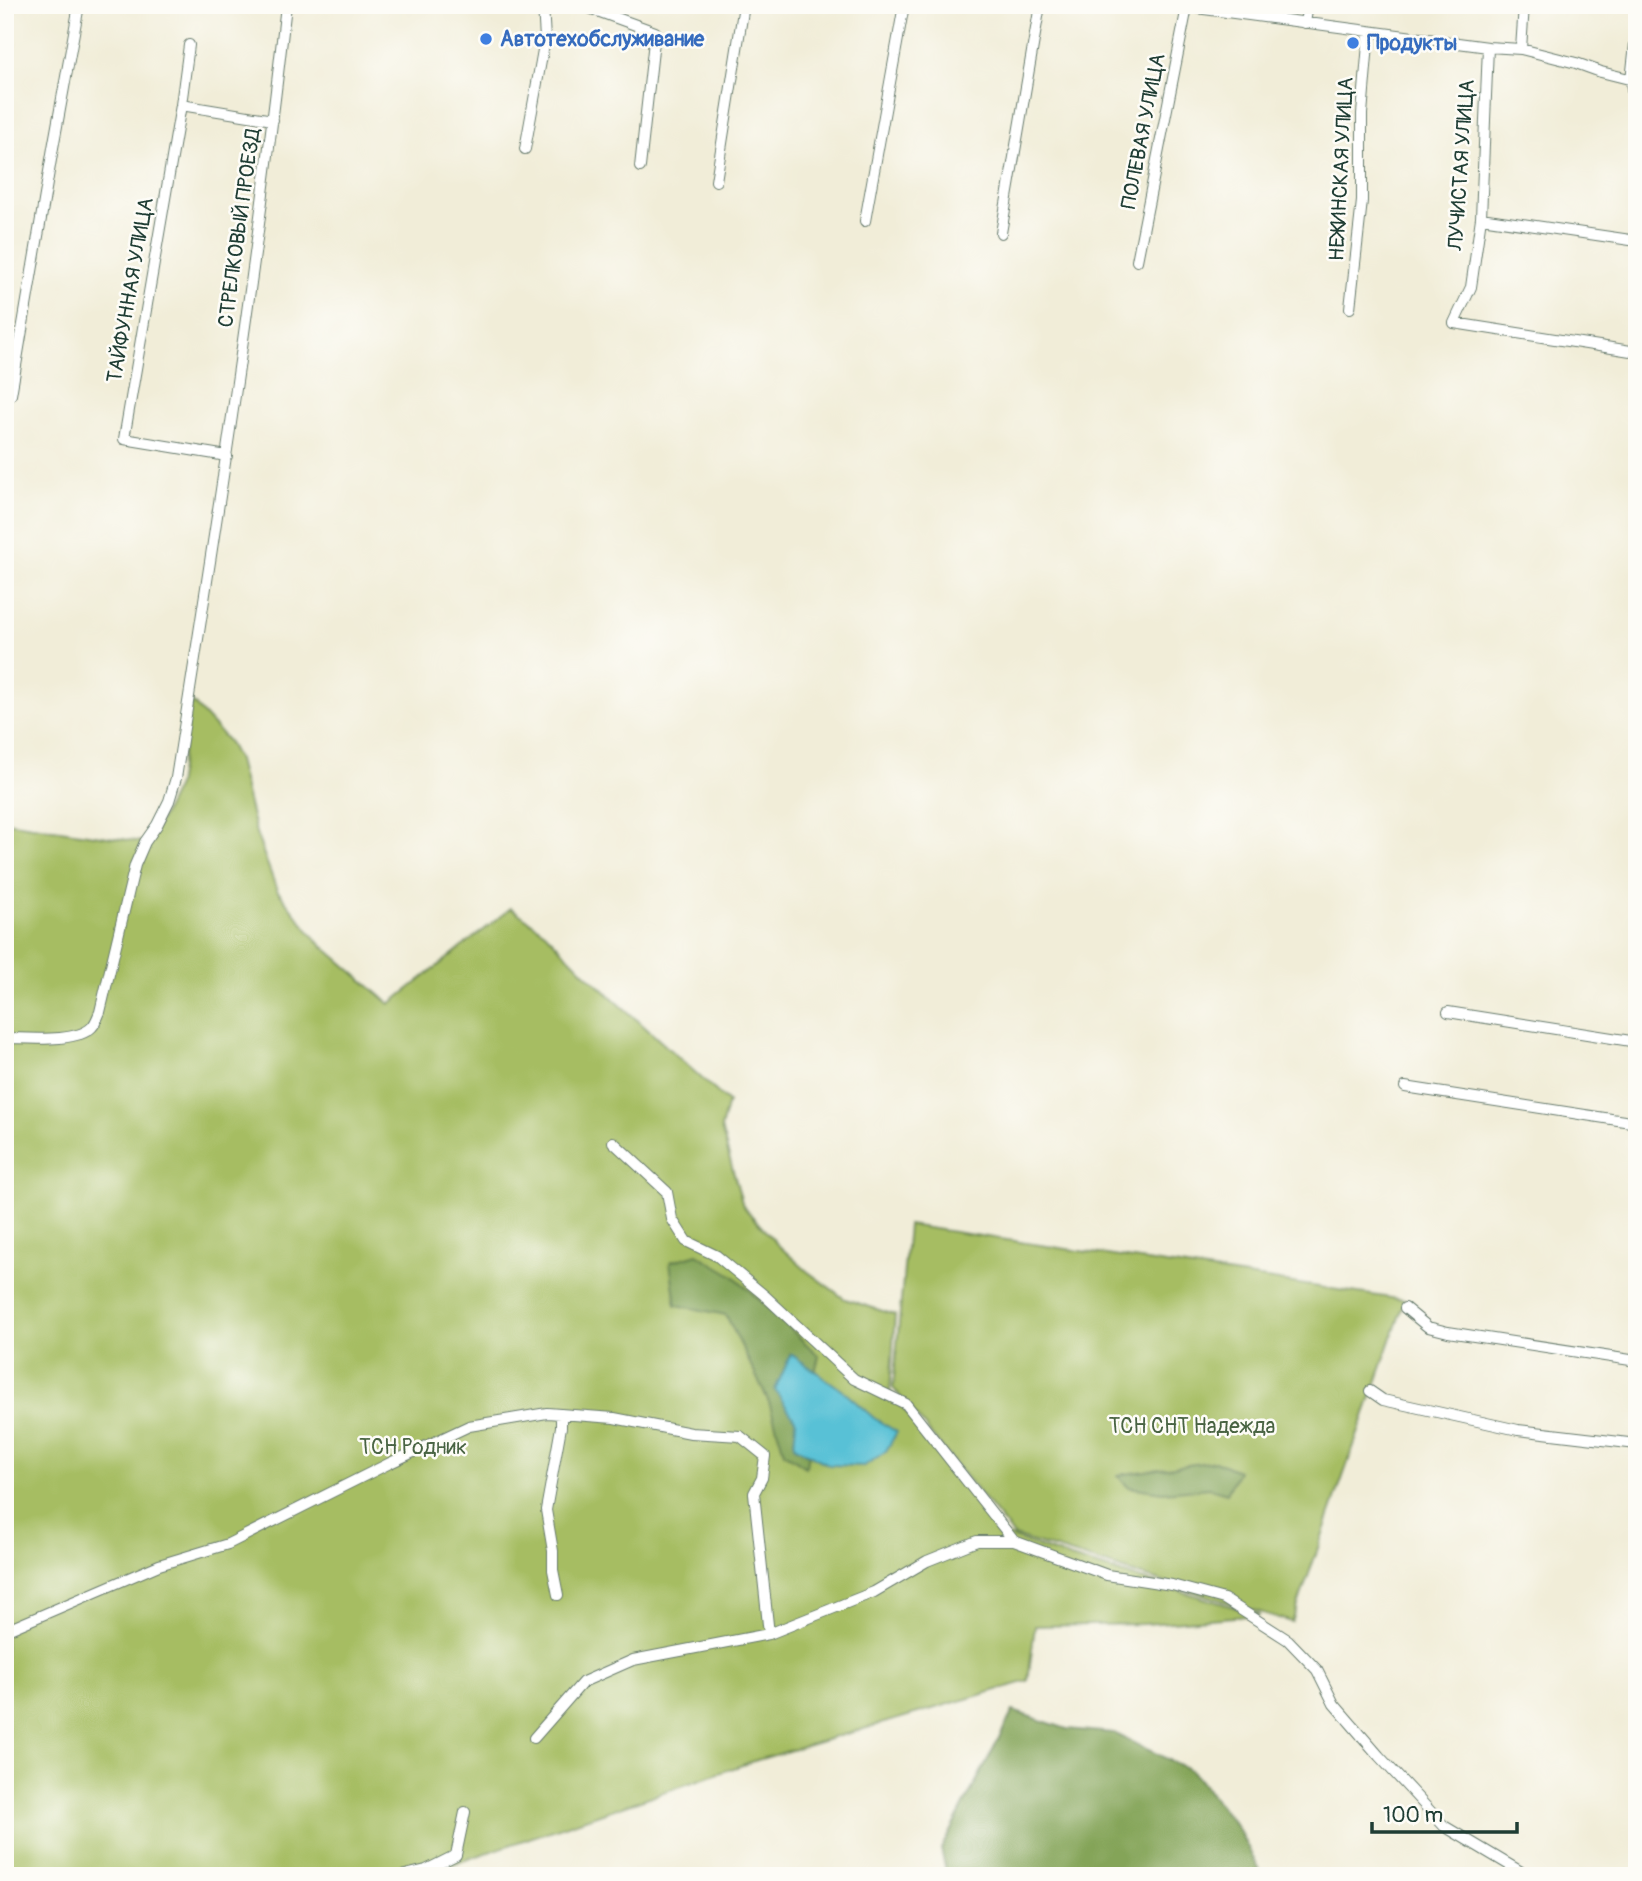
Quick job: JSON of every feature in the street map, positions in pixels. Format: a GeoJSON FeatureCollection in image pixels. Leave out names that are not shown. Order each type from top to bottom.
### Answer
{"type":"FeatureCollection","features":[{"type":"Feature","properties":{"kind":"street"},"geometry":{"type":"LineString","coordinates":[[11,395],[79,5]]}},
{"type":"Feature","properties":{"kind":"street","name":"СТРЕЛКОВЫЙ ПРОЕЗД"},"geometry":{"type":"LineString","coordinates":[[5,1038],[61,1037],[83,1033],[93,1026],[100,1012],[135,865],[169,801],[176,778],[227,456],[286,5]]}},
{"type":"Feature","properties":{"kind":"street"},"geometry":{"type":"LineString","coordinates":[[525,149],[545,39],[543,5]]}},
{"type":"Feature","properties":{"kind":"street"},"geometry":{"type":"LineString","coordinates":[[581,5],[655,32],[640,167]]}},
{"type":"Feature","properties":{"kind":"street"},"geometry":{"type":"LineString","coordinates":[[716,181],[744,5]]}},
{"type":"Feature","properties":{"kind":"street"},"geometry":{"type":"LineString","coordinates":[[865,221],[904,5]]}},
{"type":"Feature","properties":{"kind":"street"},"geometry":{"type":"LineString","coordinates":[[1001,233],[1040,5]]}},
{"type":"Feature","properties":{"kind":"street"},"geometry":{"type":"LineString","coordinates":[[1174,5],[1369,32],[1521,49],[1634,80]]}},
{"type":"Feature","properties":{"kind":"street"},"geometry":{"type":"LineString","coordinates":[[1305,23],[1308,5]]}},
{"type":"Feature","properties":{"kind":"street"},"geometry":{"type":"LineString","coordinates":[[1521,49],[1524,5]]}},
{"type":"Feature","properties":{"kind":"street","name":"ПОЛЕВАЯ УЛИЦА"},"geometry":{"type":"LineString","coordinates":[[1137,261],[1187,7]]}},
{"type":"Feature","properties":{"kind":"street"},"geometry":{"type":"LineString","coordinates":[[1637,26],[1634,80],[1634,114],[1637,119]]}},
{"type":"Feature","properties":{"kind":"street","name":"НЕЖИНСКАЯ УЛИЦА"},"geometry":{"type":"LineString","coordinates":[[1350,308],[1362,201],[1362,114],[1369,32]]}},
{"type":"Feature","properties":{"kind":"street","name":"ТАЙФУННАЯ УЛИЦА"},"geometry":{"type":"LineString","coordinates":[[189,45],[124,439],[227,456]]}},
{"type":"Feature","properties":{"kind":"street","name":"ЛУЧИСТАЯ УЛИЦА"},"geometry":{"type":"LineString","coordinates":[[1488,47],[1481,218],[1471,286],[1454,323],[1637,352]]}},
{"type":"Feature","properties":{"kind":"street"},"geometry":{"type":"LineString","coordinates":[[181,105],[273,120]]}},
{"type":"Feature","properties":{"kind":"street"},"geometry":{"type":"LineString","coordinates":[[1481,218],[1637,241]]}},
{"type":"Feature","properties":{"kind":"street"},"geometry":{"type":"LineString","coordinates":[[1448,1012],[1637,1042]]}},
{"type":"Feature","properties":{"kind":"street"},"geometry":{"type":"LineString","coordinates":[[1405,1087],[1637,1123]]}},
{"type":"Feature","properties":{"kind":"street"},"geometry":{"type":"LineString","coordinates":[[613,1142],[667,1192],[672,1219],[686,1241],[717,1256],[764,1295],[854,1379],[906,1404],[1014,1541]]}},
{"type":"Feature","properties":{"kind":"street"},"geometry":{"type":"LineString","coordinates":[[1405,1308],[1428,1326],[1448,1332],[1637,1361]]}},
{"type":"Feature","properties":{"kind":"street"},"geometry":{"type":"LineString","coordinates":[[1370,1391],[1383,1400],[1518,1430],[1637,1444]]}},
{"type":"Feature","properties":{"kind":"street"},"geometry":{"type":"LineString","coordinates":[[5,1631],[159,1565],[228,1544],[469,1426],[547,1413],[614,1418],[691,1433],[740,1437],[765,1456],[762,1478],[754,1493],[769,1634]]}},
{"type":"Feature","properties":{"kind":"street"},"geometry":{"type":"LineString","coordinates":[[558,1595],[546,1510],[561,1414]]}},
{"type":"Feature","properties":{"kind":"street"},"geometry":{"type":"LineString","coordinates":[[534,1738],[583,1682],[633,1660],[769,1634],[874,1592],[927,1561],[977,1541],[1014,1541],[1107,1575],[1172,1585],[1224,1599],[1288,1640],[1317,1670],[1334,1704],[1444,1826],[1528,1876]]}},
{"type":"Feature","properties":{"kind":"street"},"geometry":{"type":"LineString","coordinates":[[401,1876],[426,1870],[456,1855],[465,1812]]}},
{"type":"Feature","properties":{"kind":"green space","name":"ТСН Родник"},"geometry":{"type":"Polygon","coordinates":[[[191,701],[228,741],[238,760],[256,833],[277,890],[317,941],[390,1004],[511,908],[545,932],[585,973],[728,1102],[721,1128],[743,1206],[777,1244],[807,1271],[845,1299],[895,1315],[890,1392],[1005,1535],[1071,1558],[1260,1615],[1145,1624],[1035,1626],[1028,1681],[754,1761],[419,1876],[5,1876],[5,822],[149,843],[177,786],[191,701]]]}},
{"type":"Feature","properties":{"kind":"green space","name":"ТСН СНТ Надежда"},"geometry":{"type":"Polygon","coordinates":[[[908,1225],[1405,1300],[1292,1622],[1014,1536],[893,1388],[908,1225]]]}},
{"type":"Feature","properties":{"kind":"green space"},"geometry":{"type":"Polygon","coordinates":[[[697,1254],[734,1276],[819,1356],[815,1372],[790,1354],[796,1421],[794,1446],[809,1455],[806,1467],[784,1452],[769,1402],[726,1315],[676,1305],[670,1262],[697,1254]]]}},
{"type":"Feature","properties":{"kind":"green space"},"geometry":{"type":"Polygon","coordinates":[[[1215,1461],[1238,1471],[1227,1493],[1210,1488],[1163,1492],[1128,1487],[1118,1475],[1215,1461]]]}},
{"type":"Feature","properties":{"kind":"green space"},"geometry":{"type":"Polygon","coordinates":[[[1013,1711],[1067,1729],[1114,1733],[1192,1771],[1237,1827],[1263,1876],[947,1876],[941,1849],[1013,1711]]]}},
{"type":"Feature","properties":{"kind":"water"},"geometry":{"type":"Polygon","coordinates":[[[791,1354],[842,1390],[874,1418],[897,1432],[886,1451],[864,1466],[829,1465],[794,1446],[796,1421],[775,1390],[791,1354]]]}},
{"type":"Feature","properties":{"kind":"place","name":"Автотехобслуживание"},"geometry":{"type":"Point","coordinates":[486,39]}},
{"type":"Feature","properties":{"kind":"place","name":"Продукты"},"geometry":{"type":"Point","coordinates":[1353,43]}}]}
